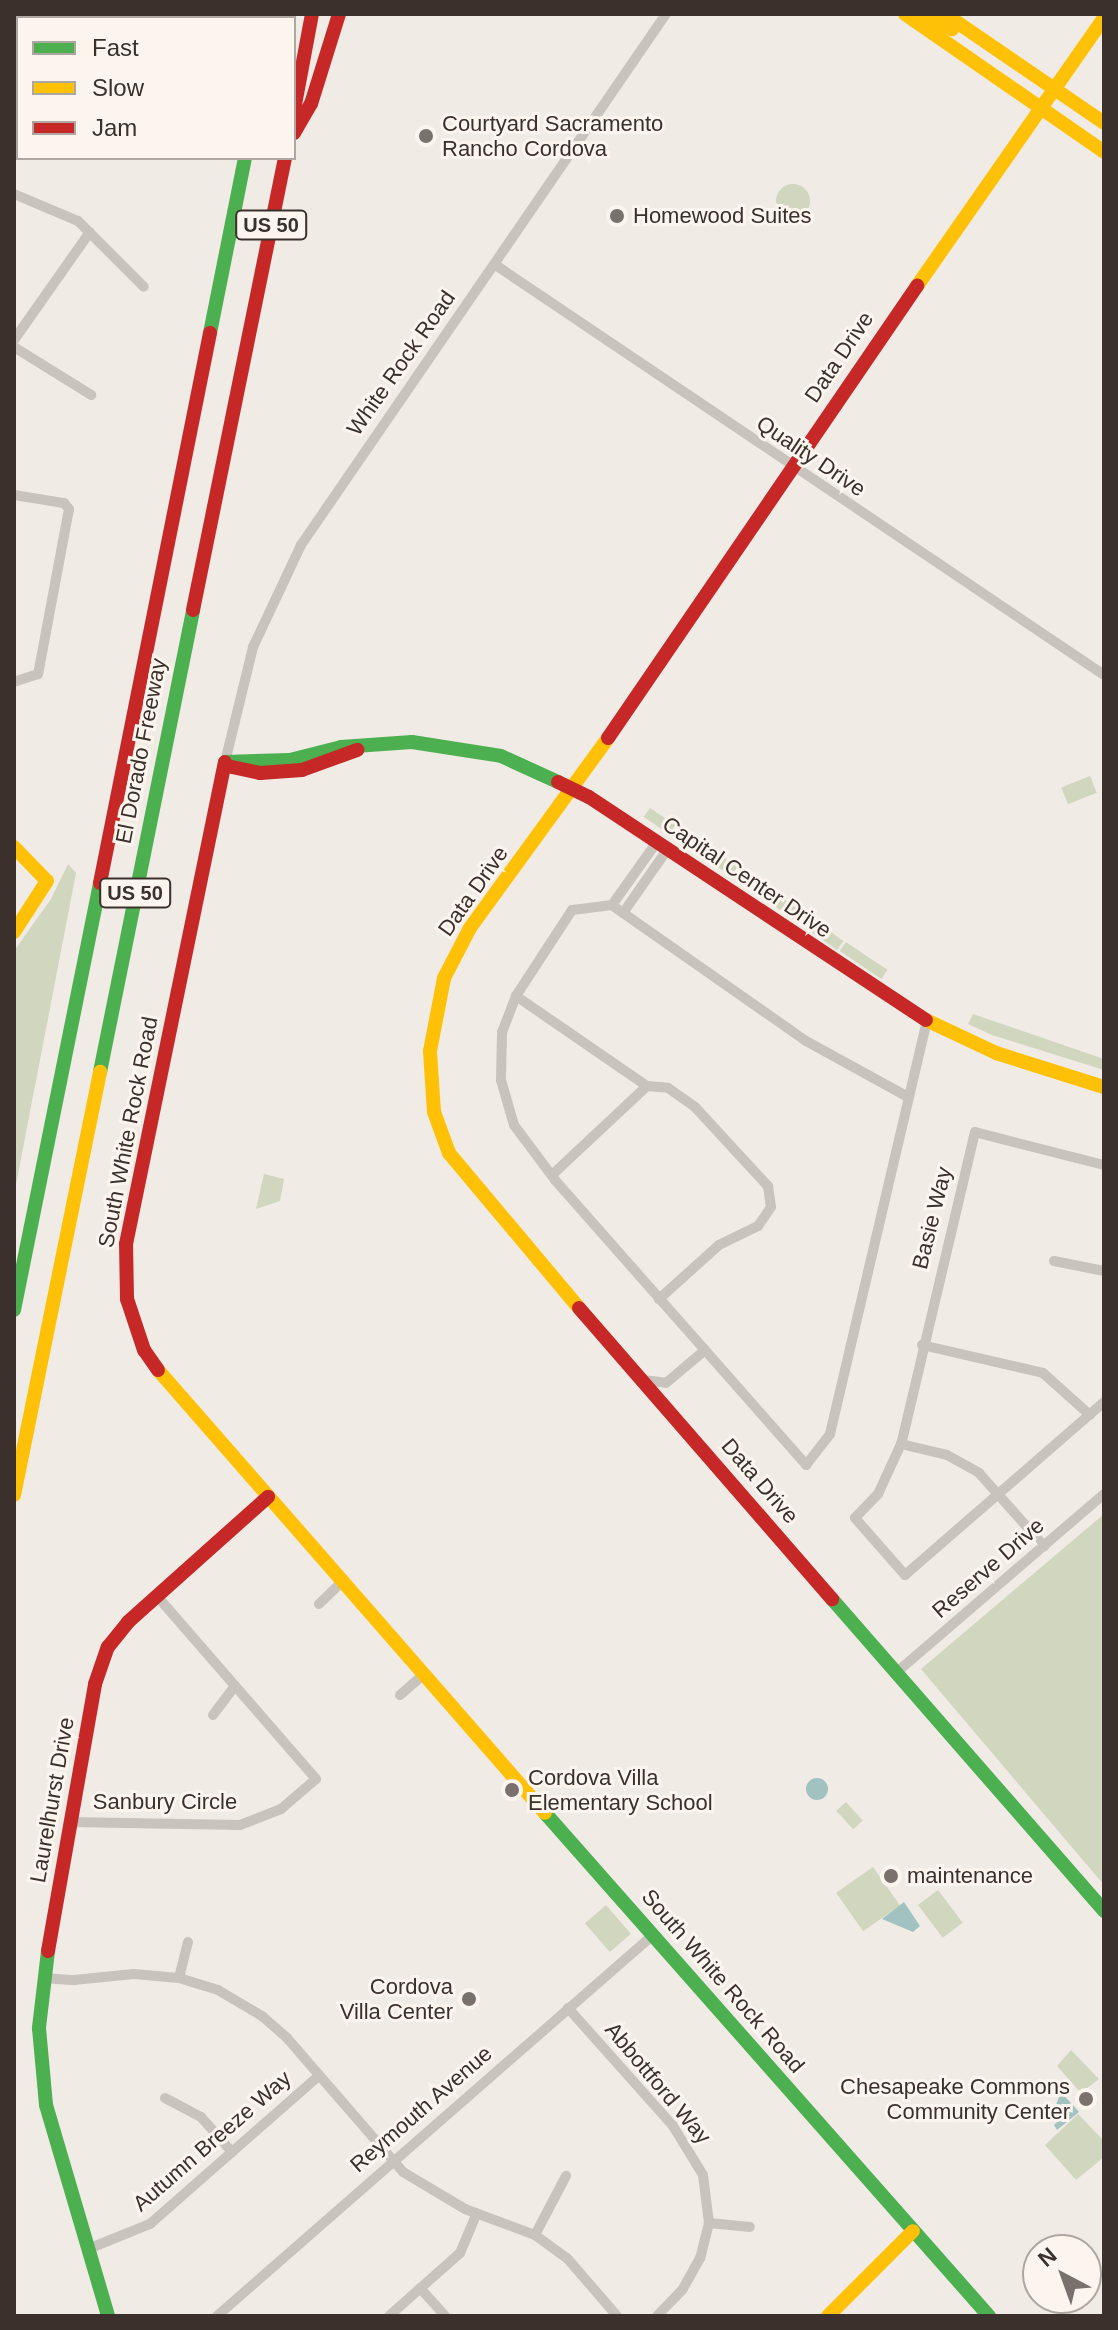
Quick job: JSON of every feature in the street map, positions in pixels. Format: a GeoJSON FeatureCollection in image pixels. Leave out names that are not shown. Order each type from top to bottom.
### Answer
{"type":"FeatureCollection","features":[{"type":"Feature","properties":{"kind":"main road"},"geometry":{"type":"LineString","coordinates":[[296,99],[312,14]]}},
{"type":"Feature","properties":{"kind":"main road"},"geometry":{"type":"LineString","coordinates":[[296,130],[311,104],[339,14]]}},
{"type":"Feature","properties":{"kind":"main road"},"geometry":{"type":"LineString","coordinates":[[945,14],[1104,123]]}},
{"type":"Feature","properties":{"kind":"main road"},"geometry":{"type":"LineString","coordinates":[[910,17],[927,17],[956,32],[967,29]]}},
{"type":"Feature","properties":{"kind":"main road"},"geometry":{"type":"LineString","coordinates":[[910,17],[1104,152]]}},
{"type":"Feature","properties":{"kind":"main road","name":"Data Drive"},"geometry":{"type":"LineString","coordinates":[[1104,18],[791,467],[574,789],[470,928],[444,978],[432,1028],[431,1101],[449,1153],[470,1183],[1104,1911]]}},
{"type":"Feature","properties":{"kind":"main road","name":"El Dorado Freeway"},"geometry":{"type":"LineString","coordinates":[[14,1310],[245,160]]}},
{"type":"Feature","properties":{"kind":"main road","name":"El Dorado Freeway"},"geometry":{"type":"LineString","coordinates":[[14,1495],[285,160]]}},
{"type":"Feature","properties":{"kind":"main road","name":"Capital Center Drive"},"geometry":{"type":"LineString","coordinates":[[225,762],[412,742],[479,751],[574,789],[927,1021],[996,1053],[1104,1087]]}},
{"type":"Feature","properties":{"kind":"main road","name":"South White Rock Road"},"geometry":{"type":"LineString","coordinates":[[225,762],[128,1233],[124,1274],[129,1311],[144,1350],[268,1497],[989,2316]]}},
{"type":"Feature","properties":{"kind":"main road"},"geometry":{"type":"LineString","coordinates":[[14,847],[44,873],[46,888],[14,932]]}},
{"type":"Feature","properties":{"kind":"main road","name":"Laurelhurst Drive"},"geometry":{"type":"LineString","coordinates":[[108,2316],[44,2093],[39,2028],[43,1978],[98,1672],[120,1631],[268,1497]]}},
{"type":"Feature","properties":{"kind":"main road"},"geometry":{"type":"LineString","coordinates":[[828,2316],[913,2231]]}},
{"type":"Feature","properties":{"kind":"street","name":"White Rock Road"},"geometry":{"type":"LineString","coordinates":[[225,762],[253,647],[293,558],[497,266],[666,14]]}},
{"type":"Feature","properties":{"kind":"street"},"geometry":{"type":"LineString","coordinates":[[14,194],[57,209],[90,232],[144,287]]}},
{"type":"Feature","properties":{"kind":"street"},"geometry":{"type":"LineString","coordinates":[[14,340],[90,232]]}},
{"type":"Feature","properties":{"kind":"street","name":"Quality Drive"},"geometry":{"type":"LineString","coordinates":[[497,266],[791,467],[1104,675]]}},
{"type":"Feature","properties":{"kind":"street"},"geometry":{"type":"LineString","coordinates":[[14,347],[91,395]]}},
{"type":"Feature","properties":{"kind":"street"},"geometry":{"type":"LineString","coordinates":[[14,495],[64,503],[69,509],[38,674],[14,682]]}},
{"type":"Feature","properties":{"kind":"street"},"geometry":{"type":"LineString","coordinates":[[612,905],[661,846]]}},
{"type":"Feature","properties":{"kind":"street"},"geometry":{"type":"LineString","coordinates":[[623,913],[661,846]]}},
{"type":"Feature","properties":{"kind":"street"},"geometry":{"type":"LineString","coordinates":[[908,1097],[806,1041],[612,905],[572,910],[516,996],[502,1032],[501,1080],[514,1125],[552,1175],[806,1465],[830,1434],[927,1021]]}},
{"type":"Feature","properties":{"kind":"street"},"geometry":{"type":"LineString","coordinates":[[516,996],[647,1086],[668,1088],[695,1107],[768,1186],[771,1207],[758,1226],[719,1245],[659,1299]]}},
{"type":"Feature","properties":{"kind":"street"},"geometry":{"type":"LineString","coordinates":[[552,1175],[647,1086]]}},
{"type":"Feature","properties":{"kind":"street","name":"Basie Way"},"geometry":{"type":"LineString","coordinates":[[1001,1496],[905,1575],[855,1518],[878,1494],[901,1444],[922,1345],[975,1132],[1104,1165]]}},
{"type":"Feature","properties":{"kind":"street"},"geometry":{"type":"LineString","coordinates":[[1054,1261],[1104,1271]]}},
{"type":"Feature","properties":{"kind":"street"},"geometry":{"type":"LineString","coordinates":[[922,1345],[1043,1373],[1090,1415]]}},
{"type":"Feature","properties":{"kind":"street"},"geometry":{"type":"LineString","coordinates":[[643,1380],[666,1383],[705,1350]]}},
{"type":"Feature","properties":{"kind":"street"},"geometry":{"type":"LineString","coordinates":[[1001,1496],[1104,1402]]}},
{"type":"Feature","properties":{"kind":"street"},"geometry":{"type":"LineString","coordinates":[[901,1444],[960,1460],[1001,1496],[1044,1546]]}},
{"type":"Feature","properties":{"kind":"street","name":"Reserve Drive"},"geometry":{"type":"LineString","coordinates":[[897,1672],[1104,1494]]}},
{"type":"Feature","properties":{"kind":"street"},"geometry":{"type":"LineString","coordinates":[[319,1604],[343,1581]]}},
{"type":"Feature","properties":{"kind":"street","name":"Sanbury Circle"},"geometry":{"type":"LineString","coordinates":[[69,1822],[229,1827],[261,1819],[290,1802],[316,1779],[158,1597]]}},
{"type":"Feature","properties":{"kind":"street"},"geometry":{"type":"LineString","coordinates":[[400,1695],[424,1674]]}},
{"type":"Feature","properties":{"kind":"street"},"geometry":{"type":"LineString","coordinates":[[213,1715],[235,1686]]}},
{"type":"Feature","properties":{"kind":"street","name":"Reymouth Avenue"},"geometry":{"type":"LineString","coordinates":[[217,2316],[653,1935]]}},
{"type":"Feature","properties":{"kind":"street"},"geometry":{"type":"LineString","coordinates":[[179,1978],[188,1942]]}},
{"type":"Feature","properties":{"kind":"street"},"geometry":{"type":"LineString","coordinates":[[43,1978],[74,1980],[134,1974],[179,1978],[218,1990],[262,2016],[287,2038],[316,2078],[392,2160],[421,2186],[477,2213],[535,2235],[567,2258],[617,2316]]}},
{"type":"Feature","properties":{"kind":"street","name":"Abbottford Way"},"geometry":{"type":"LineString","coordinates":[[568,2008],[695,2155],[709,2223],[696,2270],[657,2316]]}},
{"type":"Feature","properties":{"kind":"street","name":"Autumn Breeze Way"},"geometry":{"type":"LineString","coordinates":[[88,2249],[150,2224],[316,2078]]}},
{"type":"Feature","properties":{"kind":"street"},"geometry":{"type":"LineString","coordinates":[[165,2098],[201,2117],[232,2152]]}},
{"type":"Feature","properties":{"kind":"street"},"geometry":{"type":"LineString","coordinates":[[535,2235],[566,2176]]}},
{"type":"Feature","properties":{"kind":"street"},"geometry":{"type":"LineString","coordinates":[[389,2316],[466,2245],[477,2213]]}},
{"type":"Feature","properties":{"kind":"street"},"geometry":{"type":"LineString","coordinates":[[709,2223],[750,2227]]}},
{"type":"Feature","properties":{"kind":"street"},"geometry":{"type":"LineString","coordinates":[[420,2288],[445,2316]]}},
{"type":"Feature","properties":{"kind":"green space"},"geometry":{"type":"Polygon","coordinates":[[[793,184],[805,189],[810,201],[805,213],[793,218],[781,213],[776,201],[781,189],[793,184]]]}},
{"type":"Feature","properties":{"kind":"green space"},"geometry":{"type":"Polygon","coordinates":[[[1090,776],[1097,793],[1068,804],[1061,788],[1090,776]]]}},
{"type":"Feature","properties":{"kind":"green space"},"geometry":{"type":"Polygon","coordinates":[[[650,808],[749,875],[743,884],[644,817],[650,808]]]}},
{"type":"Feature","properties":{"kind":"green space"},"geometry":{"type":"Polygon","coordinates":[[[68,864],[76,873],[14,1195],[14,951],[51,899],[68,864]]]}},
{"type":"Feature","properties":{"kind":"green space"},"geometry":{"type":"Polygon","coordinates":[[[782,898],[843,941],[837,950],[776,907],[782,898]]]}},
{"type":"Feature","properties":{"kind":"green space"},"geometry":{"type":"Polygon","coordinates":[[[846,942],[887,970],[881,979],[840,951],[846,942]]]}},
{"type":"Feature","properties":{"kind":"green space"},"geometry":{"type":"Polygon","coordinates":[[[973,1014],[1104,1059],[1104,1070],[992,1035],[968,1024],[973,1014]]]}},
{"type":"Feature","properties":{"kind":"green space"},"geometry":{"type":"Polygon","coordinates":[[[264,1174],[284,1179],[280,1201],[256,1209],[264,1174]]]}},
{"type":"Feature","properties":{"kind":"green space"},"geometry":{"type":"Polygon","coordinates":[[[1104,1514],[1104,1885],[921,1669],[1104,1514]]]}},
{"type":"Feature","properties":{"kind":"green space"},"geometry":{"type":"Polygon","coordinates":[[[846,1802],[863,1821],[853,1829],[836,1811],[846,1802]]]}},
{"type":"Feature","properties":{"kind":"green space"},"geometry":{"type":"Polygon","coordinates":[[[873,1867],[900,1906],[863,1931],[836,1893],[873,1867]]]}},
{"type":"Feature","properties":{"kind":"green space"},"geometry":{"type":"Polygon","coordinates":[[[938,1890],[963,1923],[943,1938],[918,1905],[938,1890]]]}},
{"type":"Feature","properties":{"kind":"green space"},"geometry":{"type":"Polygon","coordinates":[[[606,1905],[631,1934],[610,1952],[585,1923],[606,1905]]]}},
{"type":"Feature","properties":{"kind":"green space"},"geometry":{"type":"Polygon","coordinates":[[[1071,2050],[1099,2079],[1081,2093],[1057,2066],[1071,2050]]]}},
{"type":"Feature","properties":{"kind":"green space"},"geometry":{"type":"Polygon","coordinates":[[[1078,2114],[1104,2141],[1104,2157],[1076,2180],[1045,2145],[1078,2114]]]}},
{"type":"Feature","properties":{"kind":"water"},"geometry":{"type":"Polygon","coordinates":[[[817,1778],[825,1781],[828,1789],[825,1797],[817,1800],[809,1797],[806,1789],[809,1781],[817,1778]]]}},
{"type":"Feature","properties":{"kind":"water"},"geometry":{"type":"Polygon","coordinates":[[[904,1902],[920,1926],[913,1932],[882,1919],[904,1902]]]}},
{"type":"Feature","properties":{"kind":"water"},"geometry":{"type":"Polygon","coordinates":[[[1061,2092],[1079,2112],[1057,2130],[1054,2125],[1059,2120],[1056,2105],[1061,2092]]]}},
{"type":"Feature","properties":{"kind":"traffic: fast"},"geometry":{"type":"LineString","coordinates":[[210,333],[245,160]]}},
{"type":"Feature","properties":{"kind":"traffic: fast"},"geometry":{"type":"LineString","coordinates":[[100,1072],[193,610]]}},
{"type":"Feature","properties":{"kind":"traffic: fast"},"geometry":{"type":"LineString","coordinates":[[225,762],[290,760],[341,747],[412,742],[501,756],[558,782]]}},
{"type":"Feature","properties":{"kind":"traffic: fast"},"geometry":{"type":"LineString","coordinates":[[14,1310],[100,883]]}},
{"type":"Feature","properties":{"kind":"traffic: fast"},"geometry":{"type":"LineString","coordinates":[[832,1599],[1104,1911]]}},
{"type":"Feature","properties":{"kind":"traffic: fast"},"geometry":{"type":"LineString","coordinates":[[545,1813],[989,2316]]}},
{"type":"Feature","properties":{"kind":"traffic: fast"},"geometry":{"type":"LineString","coordinates":[[48,1951],[39,2028],[46,2105],[108,2316]]}},
{"type":"Feature","properties":{"kind":"traffic: slow"},"geometry":{"type":"LineString","coordinates":[[905,14],[1104,152]]}},
{"type":"Feature","properties":{"kind":"traffic: slow"},"geometry":{"type":"LineString","coordinates":[[945,14],[1104,123]]}},
{"type":"Feature","properties":{"kind":"traffic: slow"},"geometry":{"type":"LineString","coordinates":[[915,21],[927,17],[952,29]]}},
{"type":"Feature","properties":{"kind":"traffic: slow"},"geometry":{"type":"LineString","coordinates":[[917,286],[1104,18]]}},
{"type":"Feature","properties":{"kind":"traffic: slow"},"geometry":{"type":"LineString","coordinates":[[579,1308],[449,1153],[434,1112],[430,1051],[444,978],[470,928],[608,738]]}},
{"type":"Feature","properties":{"kind":"traffic: slow"},"geometry":{"type":"LineString","coordinates":[[14,847],[47,881],[14,932]]}},
{"type":"Feature","properties":{"kind":"traffic: slow"},"geometry":{"type":"LineString","coordinates":[[926,1020],[996,1053],[1104,1087]]}},
{"type":"Feature","properties":{"kind":"traffic: slow"},"geometry":{"type":"LineString","coordinates":[[14,1495],[100,1072]]}},
{"type":"Feature","properties":{"kind":"traffic: slow"},"geometry":{"type":"LineString","coordinates":[[158,1370],[545,1813]]}},
{"type":"Feature","properties":{"kind":"traffic: slow"},"geometry":{"type":"LineString","coordinates":[[828,2316],[913,2231]]}},
{"type":"Feature","properties":{"kind":"traffic: jam"},"geometry":{"type":"LineString","coordinates":[[296,99],[312,14]]}},
{"type":"Feature","properties":{"kind":"traffic: jam"},"geometry":{"type":"LineString","coordinates":[[296,130],[311,104],[339,14]]}},
{"type":"Feature","properties":{"kind":"traffic: jam"},"geometry":{"type":"LineString","coordinates":[[193,610],[285,160]]}},
{"type":"Feature","properties":{"kind":"traffic: jam"},"geometry":{"type":"LineString","coordinates":[[608,738],[917,286]]}},
{"type":"Feature","properties":{"kind":"traffic: jam"},"geometry":{"type":"LineString","coordinates":[[100,883],[210,333]]}},
{"type":"Feature","properties":{"kind":"traffic: jam"},"geometry":{"type":"LineString","coordinates":[[232,767],[260,773],[302,770],[357,750]]}},
{"type":"Feature","properties":{"kind":"traffic: jam"},"geometry":{"type":"LineString","coordinates":[[158,1370],[144,1350],[127,1299],[126,1244],[225,762]]}},
{"type":"Feature","properties":{"kind":"traffic: jam"},"geometry":{"type":"LineString","coordinates":[[558,782],[589,797],[926,1020]]}},
{"type":"Feature","properties":{"kind":"traffic: jam"},"geometry":{"type":"LineString","coordinates":[[579,1308],[832,1599]]}},
{"type":"Feature","properties":{"kind":"traffic: jam"},"geometry":{"type":"LineString","coordinates":[[48,1951],[95,1684],[108,1647],[128,1622],[268,1497]]}},
{"type":"Feature","properties":{"kind":"place","name":"Courtyard Sacramento Rancho Cordova"},"geometry":{"type":"Point","coordinates":[426,136]}},
{"type":"Feature","properties":{"kind":"place","name":"Homewood Suites"},"geometry":{"type":"Point","coordinates":[617,216]}},
{"type":"Feature","properties":{"kind":"place","name":"Cordova Villa Elementary School"},"geometry":{"type":"Point","coordinates":[512,1790]}},
{"type":"Feature","properties":{"kind":"place","name":"maintenance"},"geometry":{"type":"Point","coordinates":[891,1876]}},
{"type":"Feature","properties":{"kind":"place","name":"Cordova Villa Center"},"geometry":{"type":"Point","coordinates":[469,1999]}},
{"type":"Feature","properties":{"kind":"place","name":"Chesapeake Commons Community Center"},"geometry":{"type":"Point","coordinates":[1086,2099]}}]}
